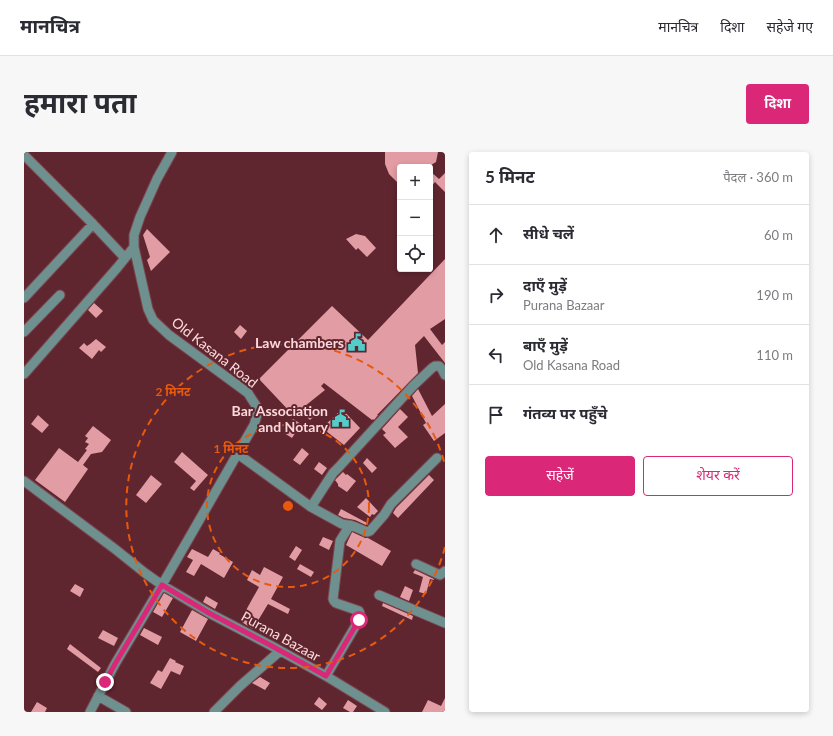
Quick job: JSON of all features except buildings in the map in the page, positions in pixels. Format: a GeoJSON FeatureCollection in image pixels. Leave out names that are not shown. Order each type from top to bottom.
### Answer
{"type":"FeatureCollection","features":[{"type":"Feature","properties":{"kind":"street","name":"Old Kasana Road"},"geometry":{"type":"LineString","coordinates":[[90,712],[115,664],[238,454],[254,425],[257,415],[257,407],[251,398],[241,388],[175,339],[153,320],[148,309],[134,247],[134,235],[140,217],[172,152]]}},
{"type":"Feature","properties":{"kind":"street"},"geometry":{"type":"LineString","coordinates":[[24,155],[125,258]]}},
{"type":"Feature","properties":{"kind":"street"},"geometry":{"type":"LineString","coordinates":[[24,298],[93,224]]}},
{"type":"Feature","properties":{"kind":"street"},"geometry":{"type":"LineString","coordinates":[[24,374],[134,247]]}},
{"type":"Feature","properties":{"kind":"street"},"geometry":{"type":"LineString","coordinates":[[24,332],[60,295]]}},
{"type":"Feature","properties":{"kind":"street"},"geometry":{"type":"LineString","coordinates":[[311,506],[333,473],[414,385],[435,366],[439,366],[445,375]]}},
{"type":"Feature","properties":{"kind":"street"},"geometry":{"type":"LineString","coordinates":[[238,454],[311,506],[342,524],[350,525],[367,532],[370,531],[384,515],[391,504],[437,458]]}},
{"type":"Feature","properties":{"kind":"street","name":"Purana Bazaar"},"geometry":{"type":"LineString","coordinates":[[24,481],[162,585],[209,613],[326,676],[385,712]]}},
{"type":"Feature","properties":{"kind":"street"},"geometry":{"type":"LineString","coordinates":[[326,676],[361,616],[361,613],[336,603],[333,599],[340,541],[350,525]]}},
{"type":"Feature","properties":{"kind":"street"},"geometry":{"type":"LineString","coordinates":[[416,564],[440,575],[445,571]]}},
{"type":"Feature","properties":{"kind":"street"},"geometry":{"type":"LineString","coordinates":[[379,595],[445,623]]}},
{"type":"Feature","properties":{"kind":"street"},"geometry":{"type":"LineString","coordinates":[[214,712],[240,686],[280,651]]}},
{"type":"Feature","properties":{"kind":"street"},"geometry":{"type":"LineString","coordinates":[[98,696],[126,712]]}},
{"type":"Feature","properties":{"kind":"place","name":"Law chambers"},"geometry":{"type":"Point","coordinates":[357,342]}},
{"type":"Feature","properties":{"kind":"place","name":"Bar Association and Notary"},"geometry":{"type":"Point","coordinates":[341,418]}},
{"type":"Feature","properties":{"kind":"route"},"geometry":{"type":"LineString","coordinates":[[105,682],[162,585],[209,613],[326,676],[359,620]]}}]}
